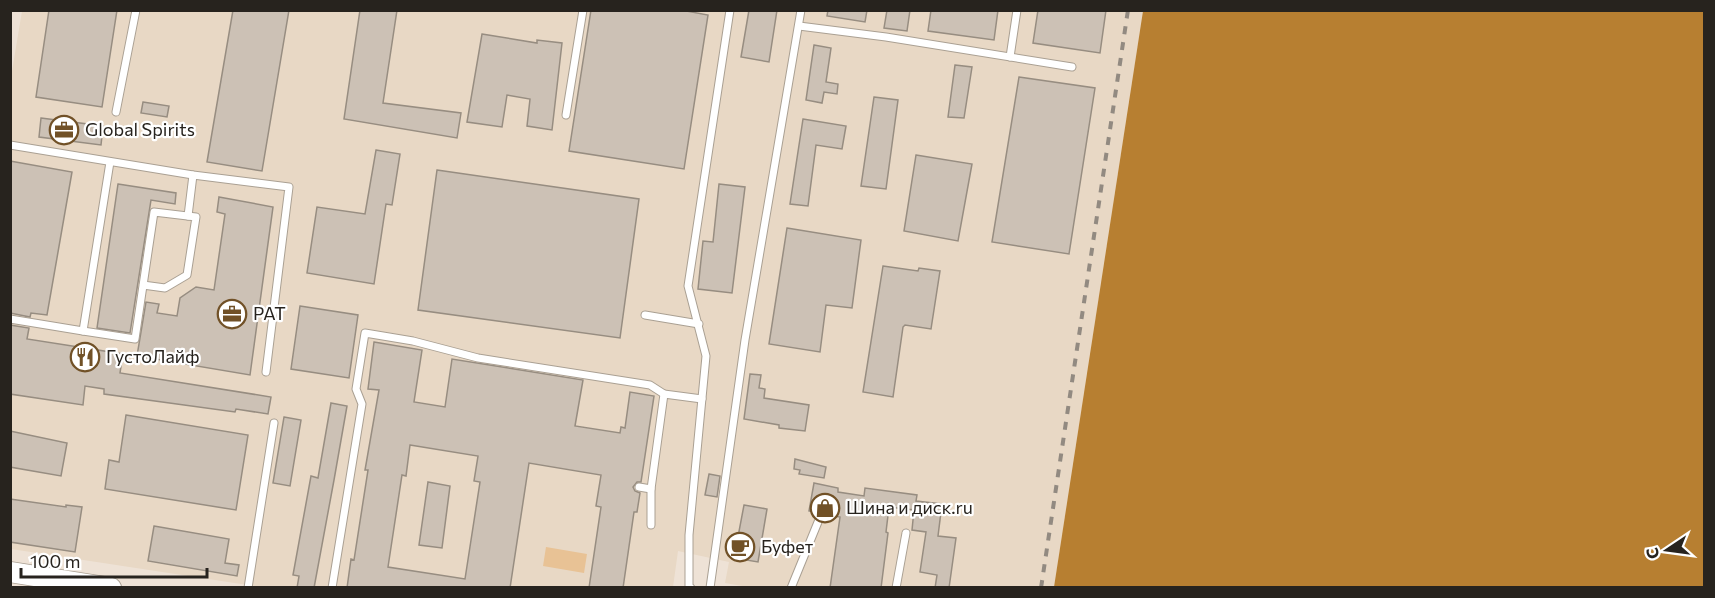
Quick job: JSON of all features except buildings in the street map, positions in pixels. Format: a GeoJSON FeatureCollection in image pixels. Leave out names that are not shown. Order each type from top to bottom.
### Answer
{"type":"FeatureCollection","features":[{"type":"Feature","properties":{"kind":"main road"},"geometry":{"type":"LineString","coordinates":[[10,572],[111,588]]}},
{"type":"Feature","properties":{"kind":"lane"},"geometry":{"type":"LineString","coordinates":[[116,112],[136,10]]}},
{"type":"Feature","properties":{"kind":"lane"},"geometry":{"type":"LineString","coordinates":[[566,116],[583,10]]}},
{"type":"Feature","properties":{"kind":"lane"},"geometry":{"type":"LineString","coordinates":[[691,588],[689,535],[706,356],[688,286],[730,10]]}},
{"type":"Feature","properties":{"kind":"lane"},"geometry":{"type":"LineString","coordinates":[[710,588],[745,340],[801,10]]}},
{"type":"Feature","properties":{"kind":"lane"},"geometry":{"type":"LineString","coordinates":[[1010,57],[1017,10]]}},
{"type":"Feature","properties":{"kind":"lane"},"geometry":{"type":"LineString","coordinates":[[798,26],[886,37],[1072,67]]}},
{"type":"Feature","properties":{"kind":"lane"},"geometry":{"type":"LineString","coordinates":[[10,145],[193,175],[289,187],[266,372]]}},
{"type":"Feature","properties":{"kind":"lane"},"geometry":{"type":"LineString","coordinates":[[83,331],[110,162]]}},
{"type":"Feature","properties":{"kind":"lane"},"geometry":{"type":"LineString","coordinates":[[188,216],[193,175]]}},
{"type":"Feature","properties":{"kind":"lane"},"geometry":{"type":"LineString","coordinates":[[10,319],[135,339],[143,285],[154,212],[195,217],[187,275],[165,288],[143,285]]}},
{"type":"Feature","properties":{"kind":"lane"},"geometry":{"type":"LineString","coordinates":[[645,315],[699,324]]}},
{"type":"Feature","properties":{"kind":"lane"},"geometry":{"type":"LineString","coordinates":[[332,588],[362,404],[356,389],[366,333],[413,341],[478,358],[650,385],[664,394],[702,399]]}},
{"type":"Feature","properties":{"kind":"lane"},"geometry":{"type":"LineString","coordinates":[[651,525],[651,489],[664,394]]}},
{"type":"Feature","properties":{"kind":"lane"},"geometry":{"type":"LineString","coordinates":[[248,588],[274,423]]}},
{"type":"Feature","properties":{"kind":"lane"},"geometry":{"type":"LineString","coordinates":[[639,487],[651,489]]}},
{"type":"Feature","properties":{"kind":"lane"},"geometry":{"type":"LineString","coordinates":[[791,588],[818,522]]}},
{"type":"Feature","properties":{"kind":"lane"},"geometry":{"type":"LineString","coordinates":[[896,588],[906,533]]}},
{"type":"Feature","properties":{"kind":"shaded area"},"geometry":{"type":"Polygon","coordinates":[[[22,11],[1143,11],[1054,587],[748,587],[725,583],[729,562],[678,551],[673,587],[267,588],[11,549],[10,83],[22,11]]]}},
{"type":"Feature","properties":{"kind":"shaded area"},"geometry":{"type":"Polygon","coordinates":[[[1143,11],[1704,11],[1704,587],[1054,587],[1143,11]]]}},
{"type":"Feature","properties":{"kind":"shaded area"},"geometry":{"type":"Polygon","coordinates":[[[546,547],[587,554],[584,573],[543,566],[546,547]]]}},
{"type":"Feature","properties":{"kind":"railway"},"geometry":{"type":"LineString","coordinates":[[1041,588],[1128,10]]}},
{"type":"Feature","properties":{"kind":"place","name":"Global Spirits"},"geometry":{"type":"Point","coordinates":[64,130]}},
{"type":"Feature","properties":{"kind":"place","name":"РАТ"},"geometry":{"type":"Point","coordinates":[232,314]}},
{"type":"Feature","properties":{"kind":"place","name":"ГустоЛайф"},"geometry":{"type":"Point","coordinates":[85,357]}},
{"type":"Feature","properties":{"kind":"place","name":"Шина и диск.ru"},"geometry":{"type":"Point","coordinates":[825,508]}},
{"type":"Feature","properties":{"kind":"place","name":"Буфет"},"geometry":{"type":"Point","coordinates":[740,547]}}]}
